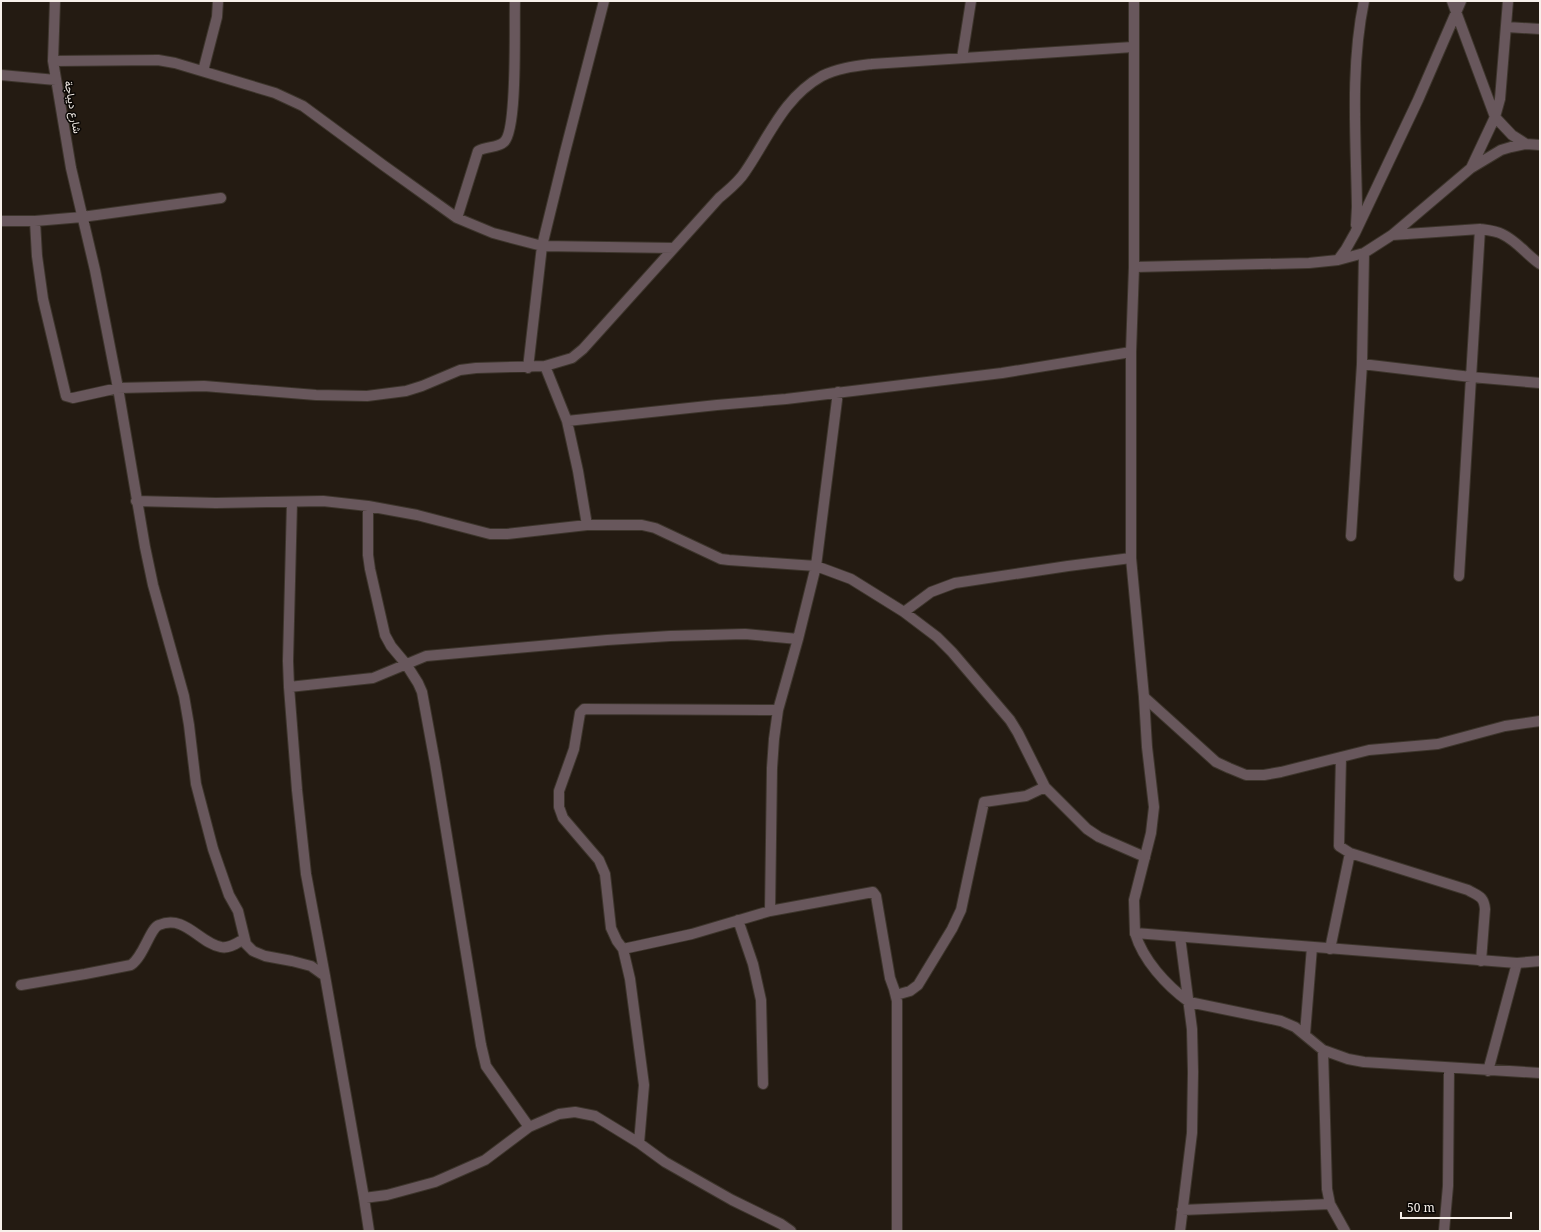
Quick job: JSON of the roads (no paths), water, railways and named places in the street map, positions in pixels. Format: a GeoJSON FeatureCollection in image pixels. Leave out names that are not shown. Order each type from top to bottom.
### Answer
{"type":"FeatureCollection","features":[{"type":"Feature","properties":{"kind":"street","name":"شارع ديباجة"},"geometry":{"type":"LineString","coordinates":[[54,1],[53,61],[56,80],[71,168],[95,270],[118,388],[136,501],[153,585],[184,696],[196,784],[213,849],[229,895],[238,911],[244,939]]}},
{"type":"Feature","properties":{"kind":"street"},"geometry":{"type":"LineString","coordinates":[[203,71],[217,17],[218,1]]}},
{"type":"Feature","properties":{"kind":"street"},"geometry":{"type":"LineString","coordinates":[[457,218],[478,151],[506,141],[509,132],[514,86],[515,1]]}},
{"type":"Feature","properties":{"kind":"street"},"geometry":{"type":"LineString","coordinates":[[528,368],[542,246],[604,1]]}},
{"type":"Feature","properties":{"kind":"street"},"geometry":{"type":"LineString","coordinates":[[962,58],[971,1]]}},
{"type":"Feature","properties":{"kind":"street"},"geometry":{"type":"LineString","coordinates":[[1134,1],[1134,267],[1131,352],[1131,558],[1144,697],[1147,747],[1154,807],[1153,820],[1134,900],[1135,933],[1139,946],[1164,980],[1189,1002],[1281,1021],[1296,1027],[1323,1050],[1348,1059],[1364,1062],[1488,1071],[1540,1073]]}},
{"type":"Feature","properties":{"kind":"street"},"geometry":{"type":"LineString","coordinates":[[1355,233],[1357,208],[1355,84],[1361,14],[1364,1]]}},
{"type":"Feature","properties":{"kind":"street"},"geometry":{"type":"LineString","coordinates":[[1452,1],[1495,117],[1512,135],[1526,144]]}},
{"type":"Feature","properties":{"kind":"street"},"geometry":{"type":"LineString","coordinates":[[1338,260],[1355,233],[1418,100],[1461,1]]}},
{"type":"Feature","properties":{"kind":"street"},"geometry":{"type":"LineString","coordinates":[[1471,168],[1495,117],[1500,99],[1508,1]]}},
{"type":"Feature","properties":{"kind":"street"},"geometry":{"type":"LineString","coordinates":[[1507,27],[1540,29]]}},
{"type":"Feature","properties":{"kind":"street"},"geometry":{"type":"LineString","coordinates":[[35,222],[37,256],[43,299],[66,396],[73,398],[118,388],[204,386],[316,395],[367,396],[406,391],[460,370],[476,368],[528,368],[545,366],[572,358],[583,349],[719,198],[744,174],[784,108],[804,88],[823,75],[846,68],[872,64],[1133,47]]}},
{"type":"Feature","properties":{"kind":"street"},"geometry":{"type":"LineString","coordinates":[[53,61],[158,60],[175,63],[275,93],[303,106],[376,161],[457,218],[493,233],[542,246],[674,248]]}},
{"type":"Feature","properties":{"kind":"street"},"geometry":{"type":"LineString","coordinates":[[1,75],[56,80]]}},
{"type":"Feature","properties":{"kind":"street"},"geometry":{"type":"LineString","coordinates":[[1134,267],[1309,263],[1338,260],[1364,253],[1392,235],[1471,168],[1501,150],[1526,144],[1540,145]]}},
{"type":"Feature","properties":{"kind":"street"},"geometry":{"type":"LineString","coordinates":[[1,221],[35,222],[221,198]]}},
{"type":"Feature","properties":{"kind":"street"},"geometry":{"type":"LineString","coordinates":[[1392,235],[1480,229],[1502,234],[1540,264]]}},
{"type":"Feature","properties":{"kind":"street"},"geometry":{"type":"LineString","coordinates":[[1459,576],[1480,229]]}},
{"type":"Feature","properties":{"kind":"street"},"geometry":{"type":"LineString","coordinates":[[1351,536],[1362,364],[1364,253]]}},
{"type":"Feature","properties":{"kind":"street"},"geometry":{"type":"LineString","coordinates":[[567,421],[786,399],[1002,373],[1131,352]]}},
{"type":"Feature","properties":{"kind":"street"},"geometry":{"type":"LineString","coordinates":[[1362,364],[1471,377],[1540,383]]}},
{"type":"Feature","properties":{"kind":"street"},"geometry":{"type":"LineString","coordinates":[[545,366],[567,421],[578,471],[587,525]]}},
{"type":"Feature","properties":{"kind":"street"},"geometry":{"type":"LineString","coordinates":[[770,911],[772,768],[778,710],[798,639],[816,566],[838,392]]}},
{"type":"Feature","properties":{"kind":"street"},"geometry":{"type":"LineString","coordinates":[[136,501],[216,503],[323,501],[368,506],[431,517],[490,534],[508,534],[587,525],[648,526],[721,559],[816,566],[851,579],[904,612],[937,637],[952,652],[1010,720],[1045,787],[1087,829],[1099,837],[1145,857]]}},
{"type":"Feature","properties":{"kind":"street"},"geometry":{"type":"LineString","coordinates":[[292,502],[289,687],[297,790],[306,874],[369,1231]]}},
{"type":"Feature","properties":{"kind":"street"},"geometry":{"type":"LineString","coordinates":[[368,506],[368,555],[385,635],[391,646],[406,664],[422,692],[481,1046],[486,1066],[529,1127]]}},
{"type":"Feature","properties":{"kind":"street"},"geometry":{"type":"LineString","coordinates":[[904,612],[931,592],[943,586],[955,583],[1131,558]]}},
{"type":"Feature","properties":{"kind":"street"},"geometry":{"type":"LineString","coordinates":[[289,687],[373,678],[426,656],[670,636],[745,634],[798,639]]}},
{"type":"Feature","properties":{"kind":"street"},"geometry":{"type":"LineString","coordinates":[[1144,697],[1216,762],[1246,775],[1264,775],[1281,772],[1369,750],[1438,744],[1505,726],[1540,721]]}},
{"type":"Feature","properties":{"kind":"street"},"geometry":{"type":"LineString","coordinates":[[639,1143],[644,1086],[630,979],[623,949],[617,941],[611,928],[608,890],[605,874],[599,860],[563,818],[559,807],[559,791],[574,749],[580,713],[584,709],[778,710]]}},
{"type":"Feature","properties":{"kind":"street"},"geometry":{"type":"LineString","coordinates":[[1341,756],[1339,846],[1350,853],[1468,890],[1482,898],[1485,902],[1485,909],[1481,961]]}},
{"type":"Feature","properties":{"kind":"street"},"geometry":{"type":"LineString","coordinates":[[896,994],[910,991],[924,978],[961,910],[984,802],[1026,796],[1045,787]]}},
{"type":"Feature","properties":{"kind":"street"},"geometry":{"type":"LineString","coordinates":[[1330,949],[1350,853]]}},
{"type":"Feature","properties":{"kind":"street"},"geometry":{"type":"LineString","coordinates":[[623,949],[692,934],[770,911],[874,892],[876,896],[890,978],[896,994],[897,1231]]}},
{"type":"Feature","properties":{"kind":"street"},"geometry":{"type":"LineString","coordinates":[[738,920],[753,964],[761,1000],[763,1084]]}},
{"type":"Feature","properties":{"kind":"street"},"geometry":{"type":"LineString","coordinates":[[21,985],[131,965],[141,955],[154,928],[168,923],[182,924],[213,944],[222,947],[232,946],[244,939],[246,944],[253,951],[265,956],[311,966],[325,976]]}},
{"type":"Feature","properties":{"kind":"street"},"geometry":{"type":"LineString","coordinates":[[1135,933],[1180,938],[1481,961],[1517,963],[1540,961]]}},
{"type":"Feature","properties":{"kind":"street"},"geometry":{"type":"LineString","coordinates":[[1180,938],[1189,1002],[1193,1053],[1192,1133],[1180,1231]]}},
{"type":"Feature","properties":{"kind":"street"},"geometry":{"type":"LineString","coordinates":[[1305,1034],[1312,947]]}},
{"type":"Feature","properties":{"kind":"street"},"geometry":{"type":"LineString","coordinates":[[1488,1071],[1517,963]]}},
{"type":"Feature","properties":{"kind":"street"},"geometry":{"type":"LineString","coordinates":[[1323,1050],[1327,1189],[1330,1204],[1345,1231]]}},
{"type":"Feature","properties":{"kind":"street"},"geometry":{"type":"LineString","coordinates":[[1444,1231],[1448,1186],[1449,1068]]}},
{"type":"Feature","properties":{"kind":"street"},"geometry":{"type":"LineString","coordinates":[[364,1198],[387,1195],[435,1182],[485,1160],[529,1127],[559,1114],[574,1112],[595,1116],[639,1143],[665,1162],[732,1200],[781,1224],[791,1231]]}},
{"type":"Feature","properties":{"kind":"street"},"geometry":{"type":"LineString","coordinates":[[1182,1210],[1330,1204]]}}]}
